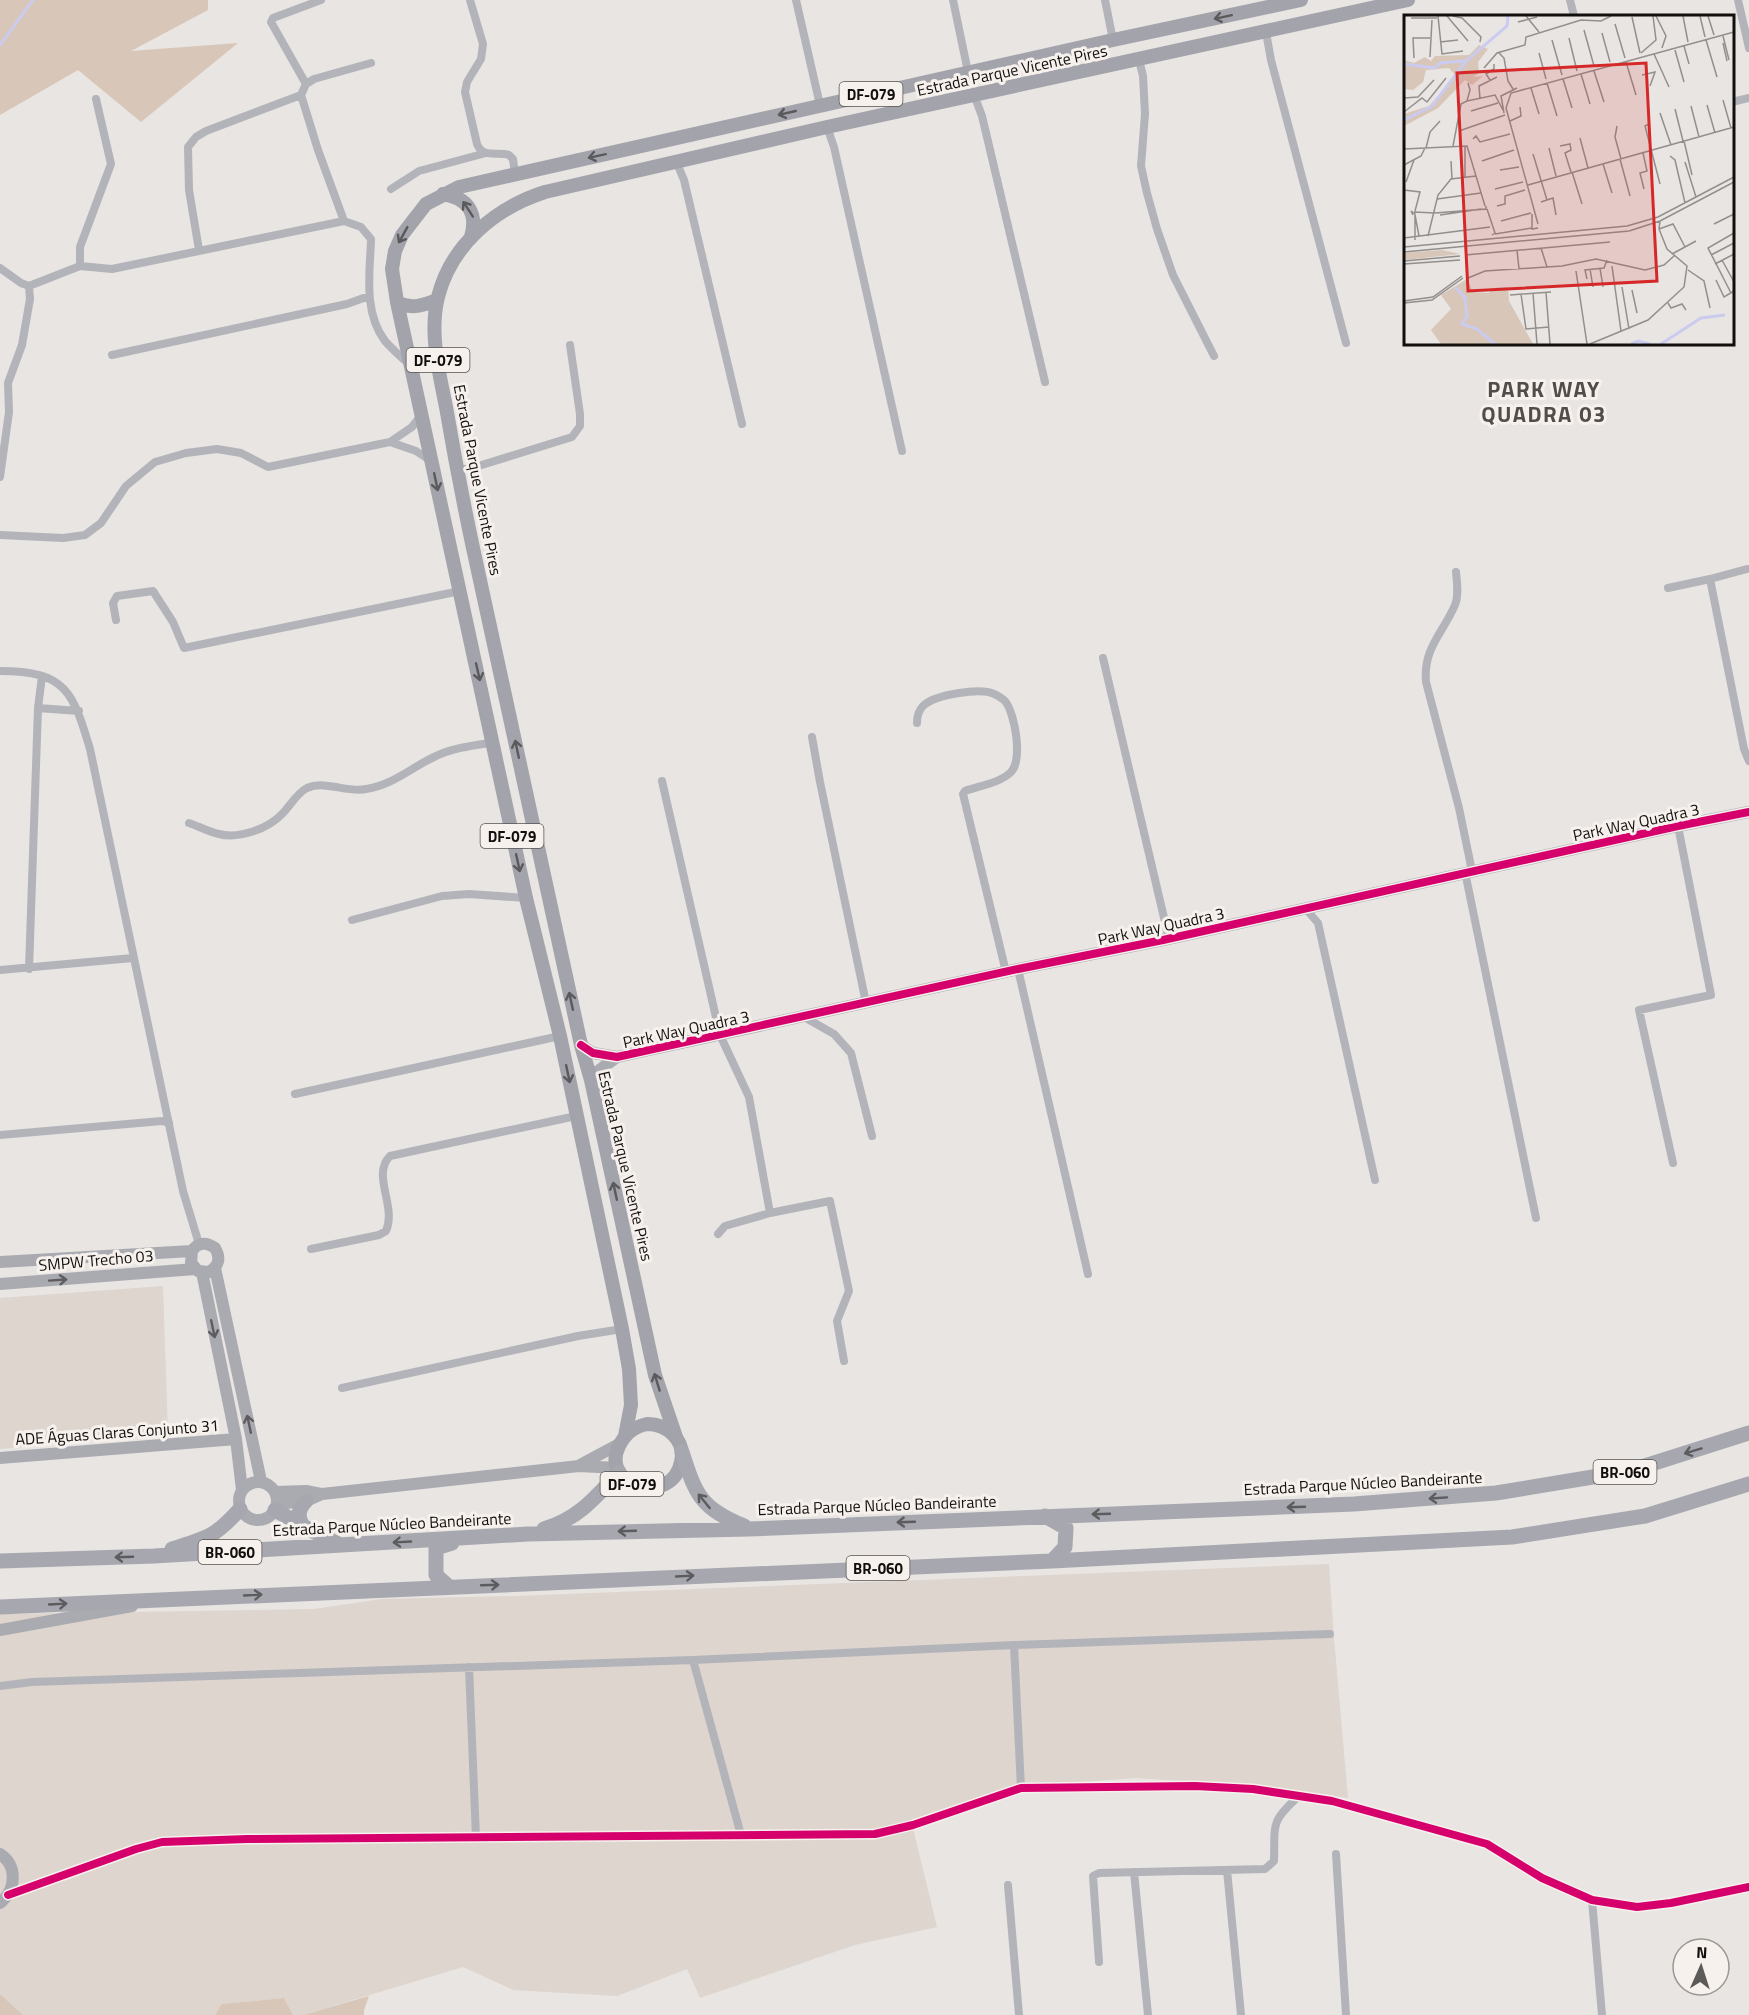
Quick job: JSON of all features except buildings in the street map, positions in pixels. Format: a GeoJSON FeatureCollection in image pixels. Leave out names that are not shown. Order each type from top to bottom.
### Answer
{"type":"FeatureCollection","features":[{"type":"Feature","properties":{"kind":"highway","name":"Estrada Parque Núcleo Bandeirante"},"geometry":{"type":"LineString","coordinates":[[0,1561],[153,1556],[461,1540],[528,1534],[749,1529],[1354,1504],[1496,1493],[1629,1471],[1749,1433]]}},
{"type":"Feature","properties":{"kind":"highway"},"geometry":{"type":"LineString","coordinates":[[682,1452],[693,1484],[703,1501],[724,1518],[749,1529]]}},
{"type":"Feature","properties":{"kind":"highway"},"geometry":{"type":"LineString","coordinates":[[528,1534],[560,1524],[578,1514],[619,1470]]}},
{"type":"Feature","properties":{"kind":"highway","name":"BR-060"},"geometry":{"type":"LineString","coordinates":[[0,1607],[1052,1561],[1512,1537],[1645,1516],[1746,1487]]}},
{"type":"Feature","properties":{"kind":"highway"},"geometry":{"type":"LineString","coordinates":[[303,1527],[299,1513],[306,1501]]}},
{"type":"Feature","properties":{"kind":"highway"},"geometry":{"type":"LineString","coordinates":[[276,1502],[303,1527],[341,1545]]}},
{"type":"Feature","properties":{"kind":"highway"},"geometry":{"type":"LineString","coordinates":[[153,1556],[210,1536],[223,1527],[240,1509]]}},
{"type":"Feature","properties":{"kind":"highway"},"geometry":{"type":"LineString","coordinates":[[1044,1516],[1066,1528],[1065,1547],[1052,1561]]}},
{"type":"Feature","properties":{"kind":"highway"},"geometry":{"type":"LineString","coordinates":[[448,1586],[436,1575],[436,1548],[461,1540]]}},
{"type":"Feature","properties":{"kind":"main road","name":"Estrada Parque Vicente Pires"},"geometry":{"type":"LineString","coordinates":[[619,1470],[616,1452],[623,1439],[631,1405],[629,1370],[622,1329],[560,1036],[526,898],[397,302],[392,269],[395,251],[413,218],[426,204],[443,194],[476,182],[1265,4],[1301,0]]}},
{"type":"Feature","properties":{"kind":"main road","name":"Estrada Parque Vicente Pires"},"geometry":{"type":"LineString","coordinates":[[682,1452],[655,1375],[457,471],[437,353],[435,324],[437,300],[449,269],[471,237],[494,216],[527,198],[827,127],[1408,0]]}},
{"type":"Feature","properties":{"kind":"main road"},"geometry":{"type":"LineString","coordinates":[[443,194],[453,195],[469,208],[474,227],[471,237]]}},
{"type":"Feature","properties":{"kind":"main road"},"geometry":{"type":"LineString","coordinates":[[397,302],[413,306],[437,300]]}},
{"type":"Feature","properties":{"kind":"main road"},"geometry":{"type":"LineString","coordinates":[[502,788],[514,778],[524,781]]}},
{"type":"Feature","properties":{"kind":"main road"},"geometry":{"type":"LineString","coordinates":[[623,1439],[638,1426],[655,1424],[670,1431],[676,1437]]}},
{"type":"Feature","properties":{"kind":"main road","name":"DF-079"},"geometry":{"type":"LineString","coordinates":[[619,1470],[625,1479],[639,1487],[662,1485],[675,1476],[679,1469],[682,1452]]}},
{"type":"Feature","properties":{"kind":"street"},"geometry":{"type":"LineString","coordinates":[[306,84],[271,22],[273,18],[321,0]]}},
{"type":"Feature","properties":{"kind":"street"},"geometry":{"type":"LineString","coordinates":[[470,0],[483,44],[480,59],[467,82],[466,100],[477,144],[479,149],[487,153]]}},
{"type":"Feature","properties":{"kind":"street"},"geometry":{"type":"LineString","coordinates":[[796,0],[820,105]]}},
{"type":"Feature","properties":{"kind":"street"},"geometry":{"type":"LineString","coordinates":[[953,0],[968,72]]}},
{"type":"Feature","properties":{"kind":"street"},"geometry":{"type":"LineString","coordinates":[[1105,0],[1113,40]]}},
{"type":"Feature","properties":{"kind":"street"},"geometry":{"type":"LineString","coordinates":[[1570,0],[1574,15]]}},
{"type":"Feature","properties":{"kind":"street"},"geometry":{"type":"LineString","coordinates":[[1738,0],[1749,48]]}},
{"type":"Feature","properties":{"kind":"street"},"geometry":{"type":"LineString","coordinates":[[1266,32],[1271,60],[1346,343]]}},
{"type":"Feature","properties":{"kind":"street"},"geometry":{"type":"LineString","coordinates":[[1139,60],[1143,76],[1145,114],[1141,166],[1147,193],[1173,275],[1214,357]]}},
{"type":"Feature","properties":{"kind":"street"},"geometry":{"type":"LineString","coordinates":[[199,250],[189,190],[188,147],[196,137],[301,94],[306,84],[314,79],[370,63]]}},
{"type":"Feature","properties":{"kind":"street"},"geometry":{"type":"LineString","coordinates":[[301,94],[318,150],[345,221]]}},
{"type":"Feature","properties":{"kind":"street"},"geometry":{"type":"LineString","coordinates":[[974,95],[982,116],[1045,381]]}},
{"type":"Feature","properties":{"kind":"street"},"geometry":{"type":"LineString","coordinates":[[1734,102],[1749,98]]}},
{"type":"Feature","properties":{"kind":"street"},"geometry":{"type":"LineString","coordinates":[[80,266],[80,247],[111,164],[96,99]]}},
{"type":"Feature","properties":{"kind":"street"},"geometry":{"type":"LineString","coordinates":[[827,127],[837,158],[902,451]]}},
{"type":"Feature","properties":{"kind":"street"},"geometry":{"type":"LineString","coordinates":[[391,189],[419,171],[487,153],[509,155],[513,159],[515,174]]}},
{"type":"Feature","properties":{"kind":"street"},"geometry":{"type":"LineString","coordinates":[[676,161],[684,180],[742,424]]}},
{"type":"Feature","properties":{"kind":"street"},"geometry":{"type":"LineString","coordinates":[[0,268],[29,286],[80,266],[112,269],[345,221],[361,226],[371,239],[369,296],[371,309],[385,340],[411,367]]}},
{"type":"Feature","properties":{"kind":"street"},"geometry":{"type":"LineString","coordinates":[[0,395],[8,383],[22,345],[30,299],[29,286]]}},
{"type":"Feature","properties":{"kind":"street"},"geometry":{"type":"LineString","coordinates":[[112,355],[347,304],[369,296]]}},
{"type":"Feature","properties":{"kind":"street"},"geometry":{"type":"LineString","coordinates":[[457,471],[572,436],[577,431],[580,414],[570,345]]}},
{"type":"Feature","properties":{"kind":"street"},"geometry":{"type":"LineString","coordinates":[[0,477],[9,412],[8,383]]}},
{"type":"Feature","properties":{"kind":"street"},"geometry":{"type":"LineString","coordinates":[[0,536],[63,538],[85,535],[100,523],[126,486],[155,462],[186,453],[217,449],[241,453],[268,467],[390,442],[412,428],[422,414]]}},
{"type":"Feature","properties":{"kind":"street"},"geometry":{"type":"LineString","coordinates":[[390,442],[416,451],[431,461]]}},
{"type":"Feature","properties":{"kind":"street"},"geometry":{"type":"LineString","coordinates":[[1668,588],[1747,569]]}},
{"type":"Feature","properties":{"kind":"street"},"geometry":{"type":"LineString","coordinates":[[1456,572],[1456,604],[1428,652],[1426,682],[1459,808],[1468,871],[1536,1218]]}},
{"type":"Feature","properties":{"kind":"street"},"geometry":{"type":"LineString","coordinates":[[1710,579],[1744,749],[1749,761]]}},
{"type":"Feature","properties":{"kind":"street"},"geometry":{"type":"LineString","coordinates":[[116,620],[113,603],[117,596],[153,591],[173,622],[184,648],[460,591]]}},
{"type":"Feature","properties":{"kind":"street"},"geometry":{"type":"LineString","coordinates":[[1103,658],[1168,939]]}},
{"type":"Feature","properties":{"kind":"street"},"geometry":{"type":"LineString","coordinates":[[0,672],[19,671],[42,676],[59,684],[71,696],[79,711],[90,749],[195,1248],[191,1263],[198,1270],[236,1439],[242,1490]]}},
{"type":"Feature","properties":{"kind":"street"},"geometry":{"type":"LineString","coordinates":[[29,969],[38,708],[42,676]]}},
{"type":"Feature","properties":{"kind":"street"},"geometry":{"type":"LineString","coordinates":[[916,723],[917,715],[923,706],[934,699],[982,691],[993,693],[1005,701],[1011,714],[1016,733],[1014,768],[1010,773],[991,783],[965,791],[963,794],[1012,971],[1088,1274]]}},
{"type":"Feature","properties":{"kind":"street"},"geometry":{"type":"LineString","coordinates":[[38,708],[79,711]]}},
{"type":"Feature","properties":{"kind":"street"},"geometry":{"type":"LineString","coordinates":[[812,737],[866,1004]]}},
{"type":"Feature","properties":{"kind":"street"},"geometry":{"type":"LineString","coordinates":[[189,823],[219,834],[243,834],[277,820],[307,788],[327,785],[358,790],[381,786],[449,750],[494,742]]}},
{"type":"Feature","properties":{"kind":"street"},"geometry":{"type":"LineString","coordinates":[[662,781],[720,1035],[749,1096],[770,1213]]}},
{"type":"Feature","properties":{"kind":"street","name":"Park Way Quadra 3"},"geometry":{"type":"LineString","coordinates":[[581,1045],[592,1053],[617,1057],[1749,812]]}},
{"type":"Feature","properties":{"kind":"street"},"geometry":{"type":"LineString","coordinates":[[1673,1163],[1639,1010],[1711,995],[1678,826]]}},
{"type":"Feature","properties":{"kind":"street"},"geometry":{"type":"LineString","coordinates":[[352,920],[442,896],[458,894],[526,898]]}},
{"type":"Feature","properties":{"kind":"street"},"geometry":{"type":"LineString","coordinates":[[1318,923],[1324,904]]}},
{"type":"Feature","properties":{"kind":"street"},"geometry":{"type":"LineString","coordinates":[[1305,908],[1318,923],[1375,1180]]}},
{"type":"Feature","properties":{"kind":"street"},"geometry":{"type":"LineString","coordinates":[[0,970],[133,958]]}},
{"type":"Feature","properties":{"kind":"street"},"geometry":{"type":"LineString","coordinates":[[804,1017],[834,1034],[844,1043],[850,1053],[872,1136]]}},
{"type":"Feature","properties":{"kind":"street"},"geometry":{"type":"LineString","coordinates":[[296,1094],[560,1036]]}},
{"type":"Feature","properties":{"kind":"street","name":"Park Way Quadra 3"},"geometry":{"type":"LineString","coordinates":[[591,1080],[598,1071],[617,1057]]}},
{"type":"Feature","properties":{"kind":"street"},"geometry":{"type":"LineString","coordinates":[[311,1249],[379,1235],[386,1231],[390,1215],[382,1173],[385,1161],[390,1156],[576,1116]]}},
{"type":"Feature","properties":{"kind":"street"},"geometry":{"type":"LineString","coordinates":[[0,1135],[169,1123]]}},
{"type":"Feature","properties":{"kind":"street"},"geometry":{"type":"LineString","coordinates":[[718,1234],[725,1226],[770,1213],[830,1200],[849,1292],[837,1321],[844,1361]]}},
{"type":"Feature","properties":{"kind":"street"},"geometry":{"type":"LineString","coordinates":[[0,1262],[110,1256],[195,1248],[210,1244],[215,1248],[219,1258],[215,1268],[261,1481]]}},
{"type":"Feature","properties":{"kind":"street"},"geometry":{"type":"LineString","coordinates":[[110,1256],[110,1276]]}},
{"type":"Feature","properties":{"kind":"street"},"geometry":{"type":"LineString","coordinates":[[198,1270],[209,1272],[215,1268]]}},
{"type":"Feature","properties":{"kind":"street","name":"SMPW Trecho 03"},"geometry":{"type":"LineString","coordinates":[[0,1284],[198,1270]]}},
{"type":"Feature","properties":{"kind":"street"},"geometry":{"type":"LineString","coordinates":[[342,1388],[578,1336],[622,1329]]}},
{"type":"Feature","properties":{"kind":"street","name":"ADE Águas Claras Conjunto 31"},"geometry":{"type":"LineString","coordinates":[[0,1458],[236,1439]]}},
{"type":"Feature","properties":{"kind":"street"},"geometry":{"type":"LineString","coordinates":[[579,1466],[623,1439]]}},
{"type":"Feature","properties":{"kind":"street"},"geometry":{"type":"LineString","coordinates":[[276,1502],[306,1491],[322,1494],[579,1466],[619,1470]]}},
{"type":"Feature","properties":{"kind":"street"},"geometry":{"type":"LineString","coordinates":[[261,1481],[272,1487],[276,1502],[268,1518],[257,1520],[247,1517],[240,1509],[238,1499],[242,1490],[250,1483],[261,1481]]}},
{"type":"Feature","properties":{"kind":"street"},"geometry":{"type":"LineString","coordinates":[[276,1502],[306,1501],[322,1494]]}},
{"type":"Feature","properties":{"kind":"street"},"geometry":{"type":"LineString","coordinates":[[0,1630],[169,1599]]}},
{"type":"Feature","properties":{"kind":"street"},"geometry":{"type":"LineString","coordinates":[[0,1686],[32,1682],[693,1660],[1014,1645],[1330,1634]]}},
{"type":"Feature","properties":{"kind":"street"},"geometry":{"type":"LineString","coordinates":[[1014,1645],[1021,1788]]}},
{"type":"Feature","properties":{"kind":"street"},"geometry":{"type":"LineString","coordinates":[[693,1660],[741,1835]]}},
{"type":"Feature","properties":{"kind":"street"},"geometry":{"type":"LineString","coordinates":[[469,1667],[476,1838]]}},
{"type":"Feature","properties":{"kind":"street"},"geometry":{"type":"LineString","coordinates":[[4,1899],[136,1849],[162,1842],[190,1839],[875,1834],[913,1825],[1021,1788],[1195,1786],[1253,1789],[1332,1801],[1487,1844],[1542,1878],[1592,1900],[1637,1907],[1671,1903],[1749,1887]]}},
{"type":"Feature","properties":{"kind":"street"},"geometry":{"type":"LineString","coordinates":[[1099,1962],[1093,1876],[1099,1873],[1265,1869],[1274,1861],[1275,1823],[1282,1811],[1299,1796]]}},
{"type":"Feature","properties":{"kind":"street"},"geometry":{"type":"LineString","coordinates":[[0,1854],[10,1865],[13,1875],[12,1885],[4,1899]]}},
{"type":"Feature","properties":{"kind":"street"},"geometry":{"type":"LineString","coordinates":[[1335,1854],[1346,2015]]}},
{"type":"Feature","properties":{"kind":"street"},"geometry":{"type":"LineString","coordinates":[[1227,1870],[1241,2015]]}},
{"type":"Feature","properties":{"kind":"street"},"geometry":{"type":"LineString","coordinates":[[1134,1872],[1149,2015]]}},
{"type":"Feature","properties":{"kind":"street"},"geometry":{"type":"LineString","coordinates":[[1008,1885],[1019,2015]]}},
{"type":"Feature","properties":{"kind":"street"},"geometry":{"type":"LineString","coordinates":[[1592,1900],[1602,2015]]}},
{"type":"Feature","properties":{"kind":"shaded area"},"geometry":{"type":"Polygon","coordinates":[[[0,0],[208,0],[208,10],[131,51],[238,43],[141,122],[78,70],[0,115],[0,0]]]}},
{"type":"Feature","properties":{"kind":"shaded area"},"geometry":{"type":"Polygon","coordinates":[[[163,1286],[168,1434],[0,1449],[0,1298],[163,1286]]]}},
{"type":"Feature","properties":{"kind":"shaded area"},"geometry":{"type":"Polygon","coordinates":[[[1329,1564],[1348,1798],[1256,1786],[1136,1778],[1022,1786],[911,1820],[937,1927],[855,1945],[700,1998],[687,1969],[617,1996],[513,1990],[463,1967],[303,2015],[293,2015],[284,1998],[223,2004],[215,2015],[23,2015],[0,1994],[0,1614],[314,1609],[382,1599],[515,1596],[1329,1564]]]}},
{"type":"Feature","properties":{"kind":"shaded area"},"geometry":{"type":"Polygon","coordinates":[[[0,1994],[23,2015],[0,2015],[0,1994]]]}},
{"type":"Feature","properties":{"kind":"shaded area"},"geometry":{"type":"Polygon","coordinates":[[[369,1996],[364,2015],[303,2015],[369,1996]]]}},
{"type":"Feature","properties":{"kind":"shaded area"},"geometry":{"type":"Polygon","coordinates":[[[284,1998],[293,2015],[215,2015],[222,2004],[284,1998]]]}},
{"type":"Feature","properties":{"kind":"waterway"},"geometry":{"type":"LineString","coordinates":[[0,45],[33,0]]}},
{"type":"Feature","properties":{"kind":"cycle path"},"geometry":{"type":"LineString","coordinates":[[581,1045],[593,1053],[617,1057],[1749,812]]}},
{"type":"Feature","properties":{"kind":"cycle path"},"geometry":{"type":"LineString","coordinates":[[8,1895],[136,1849],[162,1842],[247,1839],[875,1834],[913,1825],[1021,1788],[1195,1786],[1253,1789],[1332,1801],[1487,1844],[1542,1878],[1592,1900],[1637,1907],[1671,1903],[1749,1887]]}},
{"type":"Feature","properties":{"kind":"district","name":"PARK WAY QUADRA 03"},"geometry":{"type":"Point","coordinates":[1544,402]}}]}
